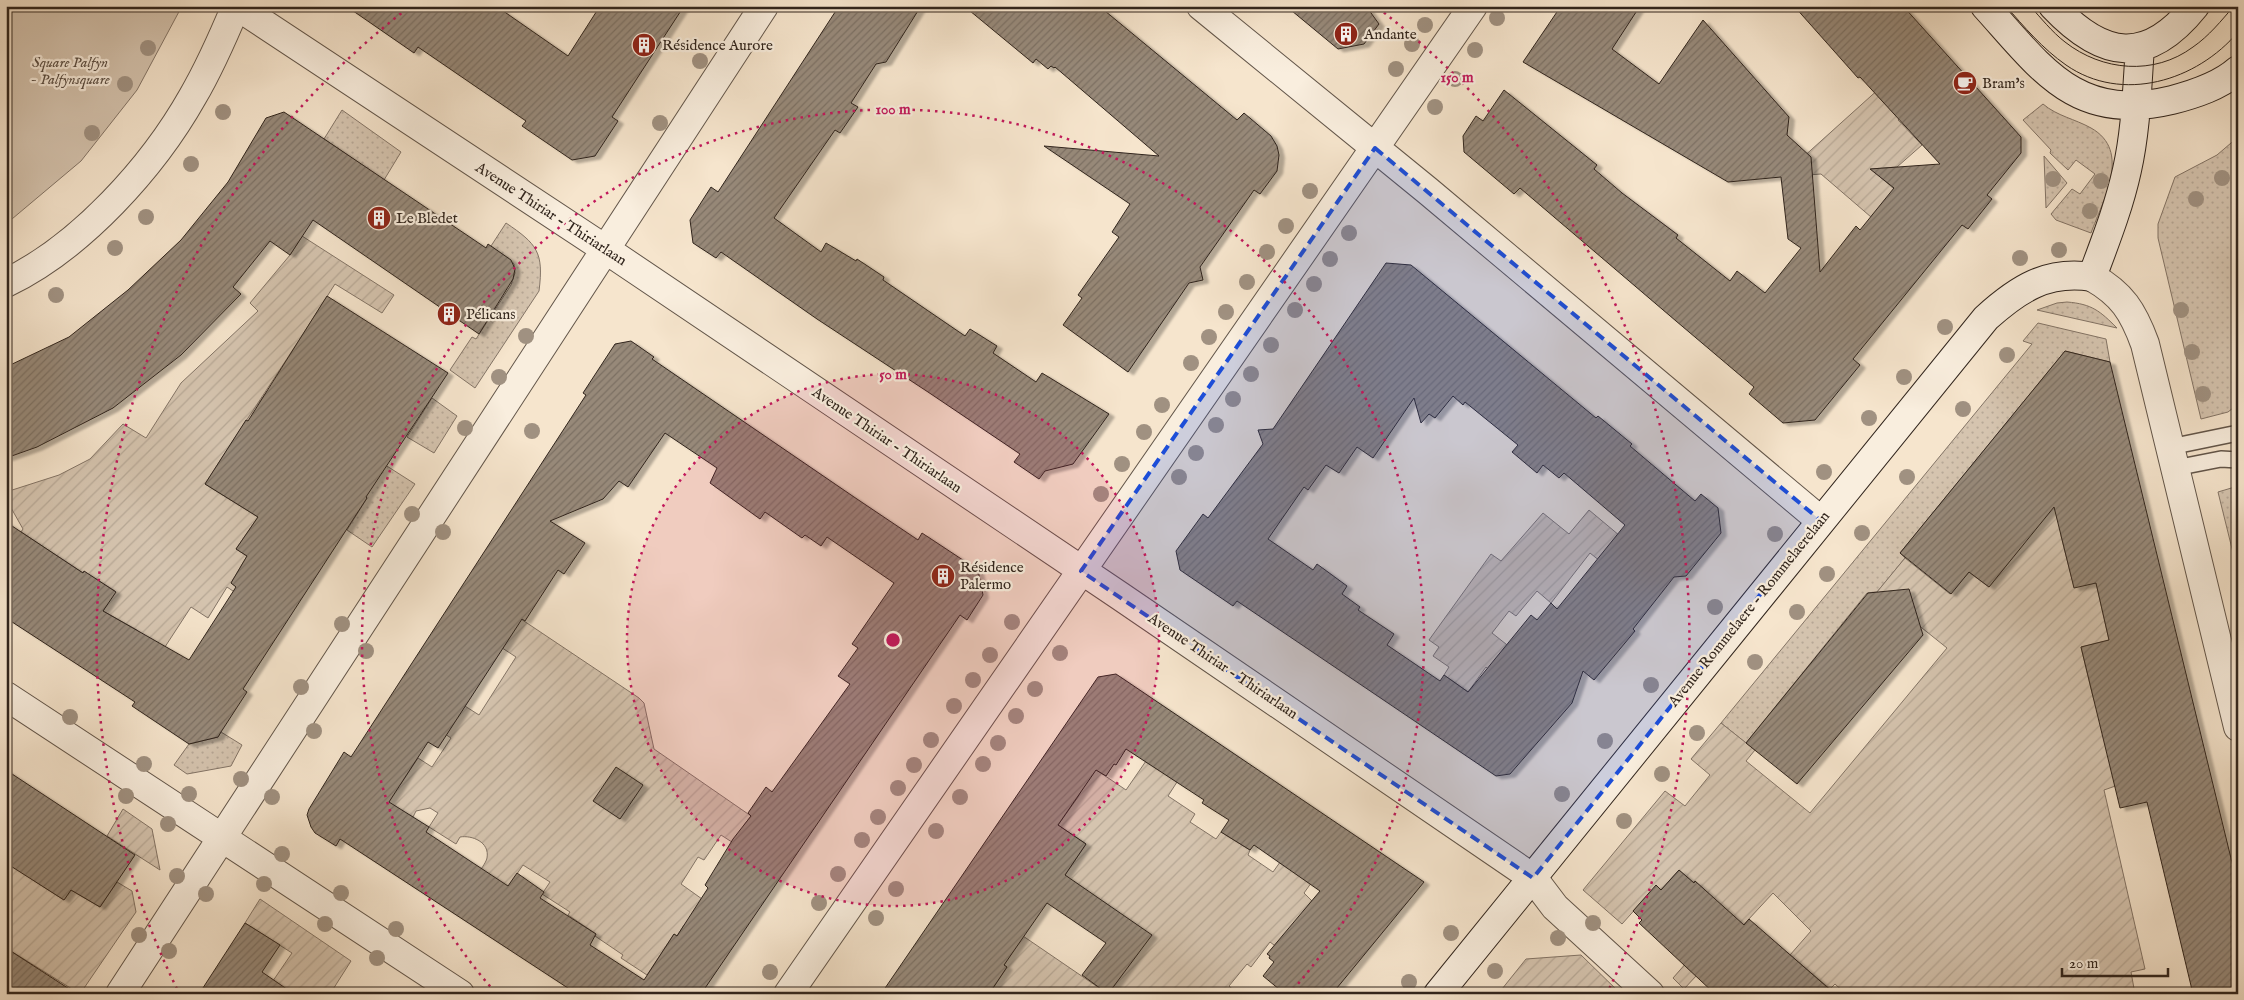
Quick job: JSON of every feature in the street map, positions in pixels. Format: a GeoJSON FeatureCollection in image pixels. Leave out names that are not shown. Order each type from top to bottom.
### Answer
{"type":"FeatureCollection","features":[{"type":"Feature","properties":{"kind":"street"},"geometry":{"type":"LineString","coordinates":[[6,283],[58,249],[86,226],[146,164],[169,134],[212,60],[237,6]]}},
{"type":"Feature","properties":{"kind":"street","name":"Avenue Thiriar - Thiriarlaan"},"geometry":{"type":"LineString","coordinates":[[237,6],[605,249],[1533,878],[1555,907],[1650,994]]}},
{"type":"Feature","properties":{"kind":"street"},"geometry":{"type":"LineString","coordinates":[[120,994],[764,6]]}},
{"type":"Feature","properties":{"kind":"street"},"geometry":{"type":"LineString","coordinates":[[1201,6],[1375,148],[1820,520]]}},
{"type":"Feature","properties":{"kind":"street"},"geometry":{"type":"LineString","coordinates":[[788,994],[1473,6]]}},
{"type":"Feature","properties":{"kind":"street"},"geometry":{"type":"LineString","coordinates":[[1985,6],[2053,79],[2069,90],[2088,99],[2135,105],[2156,104],[2205,89],[2231,76],[2238,70]]}},
{"type":"Feature","properties":{"kind":"street"},"geometry":{"type":"LineString","coordinates":[[2053,6],[2071,25],[2093,40],[2118,48],[2140,47],[2168,35],[2180,25],[2195,6]]}},
{"type":"Feature","properties":{"kind":"street"},"geometry":{"type":"LineString","coordinates":[[2140,47],[2127,172],[2116,211],[2092,276],[2111,288],[2126,305],[2138,324],[2238,727]]}},
{"type":"Feature","properties":{"kind":"street","name":"Avenue Rommelaere - Rommelaerelaan"},"geometry":{"type":"LineString","coordinates":[[1438,994],[1820,520],[1986,318],[2006,299],[2028,286],[2052,277],[2073,274],[2092,276]]}},
{"type":"Feature","properties":{"kind":"street"},"geometry":{"type":"LineString","coordinates":[[6,696],[460,994]]}},
{"type":"Feature","properties":{"kind":"lane"},"geometry":{"type":"LineString","coordinates":[[2172,458],[2238,433]]}},
{"type":"Feature","properties":{"kind":"lane"},"geometry":{"type":"LineString","coordinates":[[2172,458],[2238,460]]}},
{"type":"Feature","properties":{"kind":"highlighted area"},"geometry":{"type":"Polygon","coordinates":[[[1375,148],[1820,520],[1533,878],[1081,571],[1375,148]]]}},
{"type":"Feature","properties":{"kind":"green space","name":"Square Palfyn - Palfynsquare"},"geometry":{"type":"Polygon","coordinates":[[[6,6],[182,6],[137,90],[81,161],[6,224],[6,6]]]}},
{"type":"Feature","properties":{"kind":"green space"},"geometry":{"type":"Polygon","coordinates":[[[1881,87],[1903,114],[1898,120],[1922,145],[1897,167],[1871,169],[1901,195],[1871,217],[1821,174],[1781,177],[1881,87]]]}},
{"type":"Feature","properties":{"kind":"green space"},"geometry":{"type":"Polygon","coordinates":[[[2043,104],[2054,112],[2091,128],[2103,138],[2110,149],[2111,177],[2091,233],[2056,220],[2051,214],[2072,189],[2080,194],[2095,174],[2076,160],[2068,170],[2050,153],[2051,150],[2023,120],[2043,104]]]}},
{"type":"Feature","properties":{"kind":"green space"},"geometry":{"type":"Polygon","coordinates":[[[342,110],[401,152],[384,180],[324,139],[342,110]]]}},
{"type":"Feature","properties":{"kind":"green space"},"geometry":{"type":"Polygon","coordinates":[[[2238,137],[2238,236],[2234,260],[2239,313],[2238,404],[2228,412],[2201,419],[2158,238],[2158,224],[2175,177],[2217,155],[2238,137]]]}},
{"type":"Feature","properties":{"kind":"green space"},"geometry":{"type":"Polygon","coordinates":[[[2044,156],[2067,183],[2046,208],[2044,156]]]}},
{"type":"Feature","properties":{"kind":"green space"},"geometry":{"type":"Polygon","coordinates":[[[506,223],[525,237],[536,250],[540,267],[539,291],[475,388],[450,370],[472,337],[476,339],[511,285],[515,273],[514,264],[491,246],[506,223]]]}},
{"type":"Feature","properties":{"kind":"green space"},"geometry":{"type":"Polygon","coordinates":[[[302,236],[394,295],[382,313],[335,284],[205,484],[258,517],[236,549],[247,556],[231,583],[244,592],[242,597],[227,587],[208,618],[191,607],[161,653],[137,630],[103,611],[115,591],[83,573],[21,532],[23,529],[6,499],[6,492],[59,475],[90,459],[123,424],[146,438],[181,383],[258,311],[250,303],[290,255],[302,236]]]}},
{"type":"Feature","properties":{"kind":"green space"},"geometry":{"type":"Polygon","coordinates":[[[2067,302],[2095,309],[2117,328],[2037,310],[2057,303],[2067,302]]]}},
{"type":"Feature","properties":{"kind":"green space"},"geometry":{"type":"Polygon","coordinates":[[[2038,323],[2106,339],[2110,362],[2065,351],[1900,553],[1905,558],[1877,592],[1867,593],[1746,743],[1721,723],[2032,344],[2023,341],[2038,323]]]}},
{"type":"Feature","properties":{"kind":"green space"},"geometry":{"type":"Polygon","coordinates":[[[268,390],[415,484],[372,547],[347,530],[367,498],[246,420],[268,390]]]}},
{"type":"Feature","properties":{"kind":"green space"},"geometry":{"type":"Polygon","coordinates":[[[432,398],[457,416],[434,453],[407,437],[432,398]]]}},
{"type":"Feature","properties":{"kind":"green space"},"geometry":{"type":"Polygon","coordinates":[[[2054,481],[2061,536],[2074,587],[2096,583],[2109,640],[2081,647],[2093,697],[2124,783],[2104,790],[2145,969],[2131,972],[2135,994],[1846,994],[1835,984],[1830,989],[1790,955],[1811,931],[1773,893],[1684,989],[1673,978],[1687,962],[1713,898],[1695,881],[1694,883],[1679,870],[1661,890],[1656,886],[1622,924],[1583,890],[1665,791],[1685,806],[1710,775],[1691,759],[1721,723],[1755,750],[1746,761],[1810,813],[1947,648],[1877,592],[1905,558],[1950,594],[1969,572],[1989,587],[2020,548],[2054,481]]]}},
{"type":"Feature","properties":{"kind":"green space"},"geometry":{"type":"Polygon","coordinates":[[[2238,486],[2238,515],[2234,520],[2238,534],[2238,573],[2218,492],[2238,486]]]}},
{"type":"Feature","properties":{"kind":"green space"},"geometry":{"type":"Polygon","coordinates":[[[1589,510],[1638,551],[1611,570],[1590,553],[1551,603],[1537,591],[1516,616],[1509,611],[1492,633],[1511,648],[1490,671],[1486,667],[1468,692],[1444,675],[1449,667],[1433,656],[1439,647],[1429,640],[1491,554],[1501,561],[1543,513],[1569,534],[1589,510]]]}},
{"type":"Feature","properties":{"kind":"green space"},"geometry":{"type":"Polygon","coordinates":[[[512,613],[639,698],[644,703],[654,749],[751,816],[744,825],[750,829],[738,846],[721,835],[704,860],[698,857],[681,884],[709,904],[692,930],[684,925],[677,936],[674,934],[647,975],[621,958],[623,955],[568,915],[570,912],[542,894],[550,882],[523,865],[504,893],[477,875],[487,858],[486,848],[479,841],[470,837],[460,837],[456,844],[429,827],[438,813],[430,808],[416,811],[413,817],[373,797],[400,785],[418,758],[432,767],[451,738],[439,730],[457,701],[479,715],[516,657],[493,642],[512,613]]]}},
{"type":"Feature","properties":{"kind":"green space"},"geometry":{"type":"Polygon","coordinates":[[[221,732],[242,745],[231,766],[187,774],[174,765],[189,744],[218,737],[221,732]]]}},
{"type":"Feature","properties":{"kind":"green space"},"geometry":{"type":"Polygon","coordinates":[[[1146,761],[1177,782],[1168,796],[1195,814],[1190,822],[1216,839],[1221,832],[1250,850],[1248,855],[1273,872],[1288,851],[1314,879],[1304,893],[1312,901],[1278,948],[1270,942],[1251,967],[1247,964],[1229,986],[1238,994],[1108,994],[1145,943],[1065,875],[1086,844],[1058,825],[1078,797],[1092,767],[1126,790],[1146,761]]]}},
{"type":"Feature","properties":{"kind":"green space"},"geometry":{"type":"Polygon","coordinates":[[[123,809],[152,829],[160,870],[107,836],[123,809]]]}},
{"type":"Feature","properties":{"kind":"green space"},"geometry":{"type":"Polygon","coordinates":[[[6,859],[46,860],[33,880],[64,900],[71,890],[100,907],[117,882],[132,891],[136,912],[80,994],[6,948],[6,859]]]}},
{"type":"Feature","properties":{"kind":"green space"},"geometry":{"type":"Polygon","coordinates":[[[260,899],[351,961],[330,994],[264,994],[292,953],[245,923],[260,899]]]}},
{"type":"Feature","properties":{"kind":"green space"},"geometry":{"type":"Polygon","coordinates":[[[1023,936],[1108,994],[989,994],[1007,967],[1004,965],[1023,936]]]}},
{"type":"Feature","properties":{"kind":"green space"},"geometry":{"type":"Polygon","coordinates":[[[1581,955],[1621,994],[1498,994],[1526,959],[1581,955]]]}},
{"type":"Feature","properties":{"kind":"building"},"geometry":{"type":"Polygon","coordinates":[[[346,6],[496,6],[568,56],[600,6],[684,6],[612,117],[618,121],[595,156],[572,160],[522,126],[526,121],[418,47],[414,53],[346,6]]]}},
{"type":"Feature","properties":{"kind":"building"},"geometry":{"type":"Polygon","coordinates":[[[839,6],[921,6],[886,62],[876,64],[851,103],[858,107],[840,133],[835,130],[774,218],[821,252],[826,243],[856,261],[857,259],[884,277],[883,280],[965,336],[970,329],[997,346],[993,353],[1036,382],[1042,373],[1109,414],[1073,464],[1045,471],[1039,479],[1014,462],[1020,454],[817,319],[721,252],[716,258],[693,243],[690,220],[711,187],[718,192],[839,6]]]}},
{"type":"Feature","properties":{"kind":"building"},"geometry":{"type":"Polygon","coordinates":[[[964,6],[1099,6],[1237,120],[1244,113],[1271,136],[1277,146],[1279,155],[1277,171],[1260,194],[1254,190],[1200,267],[1203,280],[1189,283],[1128,372],[1063,325],[1082,298],[1078,295],[1119,237],[1112,232],[1130,204],[1044,146],[1159,156],[1055,67],[1051,66],[1048,69],[1036,59],[1033,63],[964,6]]]}},
{"type":"Feature","properties":{"kind":"building","name":"Andante"},"geometry":{"type":"Polygon","coordinates":[[[1286,6],[1366,6],[1379,24],[1364,44],[1338,49],[1286,6]]]}},
{"type":"Feature","properties":{"kind":"building"},"geometry":{"type":"Polygon","coordinates":[[[1561,6],[1640,6],[1612,49],[1659,84],[1703,20],[1789,117],[1787,135],[1811,157],[1820,272],[1856,226],[1860,230],[1894,188],[1870,169],[1940,164],[1860,77],[1858,78],[1794,6],[1903,6],[2021,137],[2021,153],[1987,195],[1992,199],[1968,229],[1962,225],[1853,359],[1860,365],[1815,420],[1783,423],[1749,394],[1754,387],[1520,188],[1514,194],[1464,152],[1463,136],[1476,116],[1483,121],[1504,90],[1597,165],[1594,169],[1622,193],[1678,235],[1676,238],[1730,281],[1737,271],[1765,293],[1801,248],[1788,239],[1781,177],[1728,182],[1523,62],[1561,6]]]}},
{"type":"Feature","properties":{"kind":"building"},"geometry":{"type":"Polygon","coordinates":[[[284,112],[486,248],[488,244],[511,260],[515,269],[513,279],[479,334],[313,220],[290,255],[270,241],[233,287],[241,294],[181,355],[113,408],[37,447],[6,458],[6,367],[69,337],[128,290],[181,240],[228,182],[266,118],[284,112]]]}},
{"type":"Feature","properties":{"kind":"building"},"geometry":{"type":"Polygon","coordinates":[[[1386,263],[1411,265],[1596,418],[1598,416],[1632,444],[1630,446],[1695,501],[1701,494],[1718,508],[1721,533],[1686,576],[1674,577],[1633,629],[1635,631],[1594,680],[1583,671],[1572,703],[1510,774],[1496,776],[1237,601],[1233,606],[1180,570],[1176,551],[1203,514],[1208,518],[1263,444],[1258,430],[1273,429],[1386,263]],[[1453,396],[1435,418],[1429,414],[1421,423],[1414,398],[1373,458],[1357,447],[1339,473],[1326,465],[1308,490],[1304,487],[1268,539],[1313,570],[1317,564],[1347,586],[1342,594],[1360,607],[1358,610],[1394,634],[1387,645],[1440,681],[1444,675],[1468,692],[1531,615],[1537,620],[1551,603],[1557,609],[1625,525],[1564,473],[1559,478],[1543,465],[1537,473],[1512,452],[1518,445],[1465,402],[1463,405],[1453,396]]]}},
{"type":"Feature","properties":{"kind":"building"},"geometry":{"type":"Polygon","coordinates":[[[327,296],[448,373],[243,689],[247,692],[218,737],[189,744],[132,706],[135,702],[6,618],[6,522],[83,573],[84,571],[116,592],[103,611],[189,660],[236,587],[231,583],[247,556],[236,549],[258,517],[205,484],[246,420],[248,421],[327,296]]]}},
{"type":"Feature","properties":{"kind":"building"},"geometry":{"type":"Polygon","coordinates":[[[631,341],[654,357],[652,359],[918,540],[922,533],[978,570],[983,595],[967,620],[960,615],[701,994],[577,994],[340,839],[336,846],[315,833],[307,815],[344,752],[351,757],[586,395],[583,393],[615,344],[631,341]],[[665,433],[628,487],[619,481],[603,499],[550,521],[585,543],[564,574],[558,570],[525,621],[522,619],[438,748],[428,742],[389,802],[429,827],[426,832],[508,886],[517,873],[544,892],[540,898],[596,934],[590,945],[644,980],[674,934],[677,936],[708,888],[705,885],[733,839],[751,816],[748,813],[766,787],[772,792],[850,684],[838,676],[858,648],[852,644],[894,583],[827,537],[821,546],[805,535],[802,538],[765,512],[760,519],[710,483],[717,468],[665,433]]]}},
{"type":"Feature","properties":{"kind":"building"},"geometry":{"type":"Polygon","coordinates":[[[2065,351],[2110,362],[2238,887],[2238,994],[2193,994],[2147,802],[2120,808],[2081,647],[2109,640],[2096,583],[2074,588],[2054,507],[1989,587],[1969,572],[1951,594],[1900,553],[2065,351]]]}},
{"type":"Feature","properties":{"kind":"building"},"geometry":{"type":"Polygon","coordinates":[[[1909,589],[1923,635],[1797,784],[1746,743],[1868,593],[1909,589]]]}},
{"type":"Feature","properties":{"kind":"building"},"geometry":{"type":"Polygon","coordinates":[[[1116,674],[1424,882],[1332,994],[1285,994],[1263,976],[1274,962],[1267,954],[1320,891],[1254,845],[1250,850],[1221,832],[1229,820],[1202,803],[1204,800],[1126,749],[1106,776],[1096,770],[1058,825],[1086,844],[1065,875],[1152,935],[1108,994],[1082,975],[1106,943],[1047,903],[1004,965],[1007,967],[989,994],[881,994],[1098,677],[1116,674]]]}},
{"type":"Feature","properties":{"kind":"building"},"geometry":{"type":"Polygon","coordinates":[[[616,767],[643,785],[620,819],[593,801],[616,767]]]}},
{"type":"Feature","properties":{"kind":"building"},"geometry":{"type":"Polygon","coordinates":[[[6,770],[135,855],[100,907],[71,890],[64,900],[6,863],[6,770]]]}},
{"type":"Feature","properties":{"kind":"building"},"geometry":{"type":"Polygon","coordinates":[[[1679,870],[1694,883],[1695,881],[1744,925],[1749,919],[1835,994],[1715,994],[1639,923],[1642,920],[1633,911],[1656,885],[1661,890],[1679,870]]]}},
{"type":"Feature","properties":{"kind":"building"},"geometry":{"type":"Polygon","coordinates":[[[245,923],[280,945],[262,972],[294,994],[199,994],[245,923]]]}},
{"type":"Feature","properties":{"kind":"building"},"geometry":{"type":"Polygon","coordinates":[[[6,948],[77,994],[6,994],[6,948]]]}},
{"type":"Feature","properties":{"kind":"tram line"},"geometry":{"type":"LineString","coordinates":[[2006,6],[2042,45],[2066,65],[2088,77],[2111,83],[2134,85],[2158,82],[2180,74],[2202,63],[2221,49],[2238,32]]}},
{"type":"Feature","properties":{"kind":"tram line"},"geometry":{"type":"LineString","coordinates":[[2030,6],[2056,34],[2080,52],[2111,64],[2128,66],[2162,63],[2178,56],[2204,38],[2234,6]]}},
{"type":"Feature","properties":{"kind":"place","name":"Andante"},"geometry":{"type":"Point","coordinates":[1346,34]}},
{"type":"Feature","properties":{"kind":"place","name":"Résidence Aurore"},"geometry":{"type":"Point","coordinates":[644,45]}},
{"type":"Feature","properties":{"kind":"place","name":"Bram's"},"geometry":{"type":"Point","coordinates":[1965,83]}},
{"type":"Feature","properties":{"kind":"place","name":"Le Bledet"},"geometry":{"type":"Point","coordinates":[379,218]}},
{"type":"Feature","properties":{"kind":"place","name":"Pélicans"},"geometry":{"type":"Point","coordinates":[449,314]}},
{"type":"Feature","properties":{"kind":"place","name":"Résidence Palermo"},"geometry":{"type":"Point","coordinates":[943,576]}}]}
